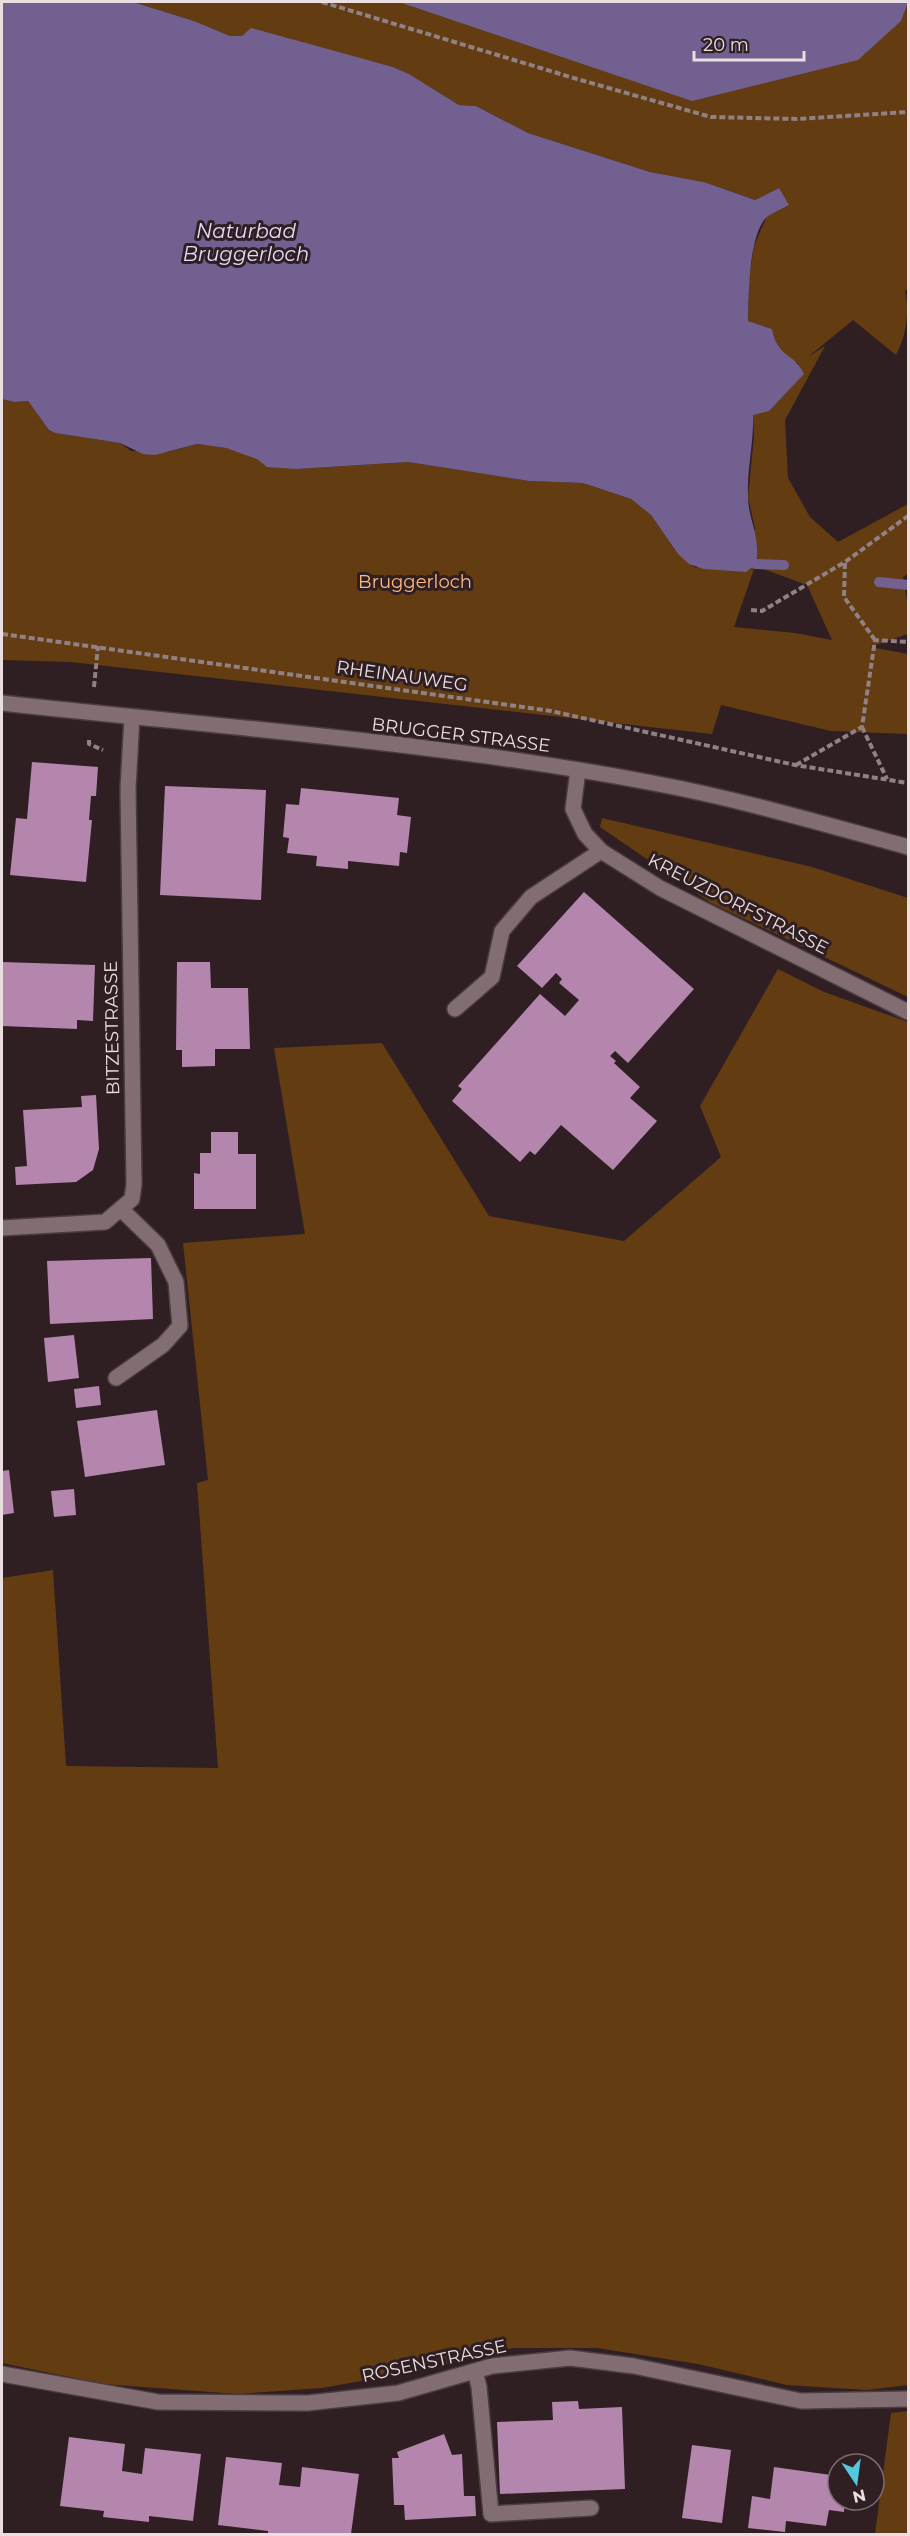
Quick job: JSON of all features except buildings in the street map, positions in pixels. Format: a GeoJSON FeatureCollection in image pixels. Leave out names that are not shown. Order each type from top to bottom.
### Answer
{"type":"FeatureCollection","features":[{"type":"Feature","properties":{"kind":"street","name":"BRUGGER STRASSE"},"geometry":{"type":"LineString","coordinates":[[2,703],[471,754],[578,770],[655,783],[909,847]]}},
{"type":"Feature","properties":{"kind":"street","name":"BITZESTRASSE"},"geometry":{"type":"LineString","coordinates":[[122,1210],[132,1199],[134,1184],[128,788],[132,717]]}},
{"type":"Feature","properties":{"kind":"street","name":"KREUZDORFSTRASSE"},"geometry":{"type":"LineString","coordinates":[[578,770],[573,809],[585,834],[601,851],[660,888],[909,1012]]}},
{"type":"Feature","properties":{"kind":"street"},"geometry":{"type":"LineString","coordinates":[[455,1009],[492,977],[502,931],[531,897],[601,851]]}},
{"type":"Feature","properties":{"kind":"street"},"geometry":{"type":"LineString","coordinates":[[2,1228],[88,1225],[105,1222],[122,1210],[158,1245],[176,1282],[180,1326],[163,1345],[116,1378]]}},
{"type":"Feature","properties":{"kind":"street","name":"ROSENSTRASSE"},"geometry":{"type":"LineString","coordinates":[[2,2374],[158,2402],[308,2403],[398,2392],[492,2366],[570,2358],[634,2366],[801,2401],[909,2400]]}},
{"type":"Feature","properties":{"kind":"street"},"geometry":{"type":"LineString","coordinates":[[474,2371],[478,2386],[490,2514],[591,2508]]}},
{"type":"Feature","properties":{"kind":"path"},"geometry":{"type":"LineString","coordinates":[[322,2],[711,117],[797,120],[909,112]]}},
{"type":"Feature","properties":{"kind":"path"},"geometry":{"type":"LineString","coordinates":[[751,610],[762,611],[844,562],[909,516]]}},
{"type":"Feature","properties":{"kind":"path"},"geometry":{"type":"LineString","coordinates":[[844,562],[844,597],[875,640],[862,727],[888,779]]}},
{"type":"Feature","properties":{"kind":"path","name":"RHEINAUWEG"},"geometry":{"type":"LineString","coordinates":[[2,634],[551,711],[795,765],[909,783]]}},
{"type":"Feature","properties":{"kind":"path"},"geometry":{"type":"LineString","coordinates":[[875,640],[909,642]]}},
{"type":"Feature","properties":{"kind":"path"},"geometry":{"type":"LineString","coordinates":[[795,765],[862,727]]}},
{"type":"Feature","properties":{"kind":"path"},"geometry":{"type":"LineString","coordinates":[[89,744],[108,753]]}},
{"type":"Feature","properties":{"kind":"green space","name":"Bruggerloch"},"geometry":{"type":"Polygon","coordinates":[[[133,2],[908,2],[908,289],[905,291],[907,315],[902,340],[896,355],[853,320],[808,357],[825,346],[785,420],[788,478],[810,517],[838,542],[908,504],[908,574],[903,577],[908,607],[908,634],[870,647],[908,654],[908,734],[831,731],[721,705],[712,734],[71,662],[2,660],[2,399],[14,402],[28,401],[49,430],[55,433],[120,443],[131,451],[168,452],[197,444],[226,448],[297,469],[408,462],[529,481],[583,483],[631,499],[651,515],[678,554],[696,568],[755,529],[748,497],[754,436],[753,415],[799,364],[781,350],[772,329],[748,321],[749,279],[754,246],[779,188],[755,200],[704,182],[650,172],[528,133],[476,106],[459,105],[409,74],[393,67],[339,53],[230,36],[194,21],[133,2]],[[755,566],[734,627],[795,633],[832,640],[807,585],[755,566]]]}},
{"type":"Feature","properties":{"kind":"green space"},"geometry":{"type":"Polygon","coordinates":[[[602,818],[812,867],[908,898],[908,997],[711,903],[600,827],[602,818]]]}},
{"type":"Feature","properties":{"kind":"green space"},"geometry":{"type":"Polygon","coordinates":[[[778,969],[824,992],[908,1022],[908,2385],[867,2390],[787,2385],[698,2364],[597,2348],[513,2348],[427,2369],[322,2388],[238,2394],[103,2384],[2,2363],[2,1578],[53,1570],[66,1766],[218,1768],[197,1483],[208,1480],[183,1243],[305,1234],[274,1048],[382,1043],[489,1216],[624,1241],[721,1157],[700,1106],[778,969]]]}},
{"type":"Feature","properties":{"kind":"green space"},"geometry":{"type":"Polygon","coordinates":[[[908,2411],[908,2534],[875,2534],[878,2512],[886,2512],[886,2452],[891,2413],[908,2411]]]}},
{"type":"Feature","properties":{"kind":"water","name":"Naturbad Bruggerloch"},"geometry":{"type":"Polygon","coordinates":[[[2,2],[133,2],[194,21],[230,36],[242,36],[251,28],[393,67],[409,74],[459,105],[476,106],[528,133],[650,172],[704,182],[755,200],[779,188],[789,205],[768,216],[761,224],[753,250],[749,281],[748,321],[772,329],[778,346],[796,362],[804,374],[769,411],[753,415],[748,495],[756,536],[756,564],[746,572],[704,569],[689,564],[678,554],[651,515],[631,499],[583,483],[529,481],[408,462],[297,469],[267,467],[257,459],[226,448],[197,444],[155,455],[143,454],[120,443],[55,433],[49,430],[28,401],[14,402],[2,399],[2,2]]]}},
{"type":"Feature","properties":{"kind":"water"},"geometry":{"type":"Polygon","coordinates":[[[399,2],[908,2],[901,21],[858,60],[692,101],[399,2]]]}},
{"type":"Feature","properties":{"kind":"waterway"},"geometry":{"type":"LineString","coordinates":[[756,564],[784,565]]}},
{"type":"Feature","properties":{"kind":"waterway"},"geometry":{"type":"LineString","coordinates":[[879,582],[908,585]]}}]}
